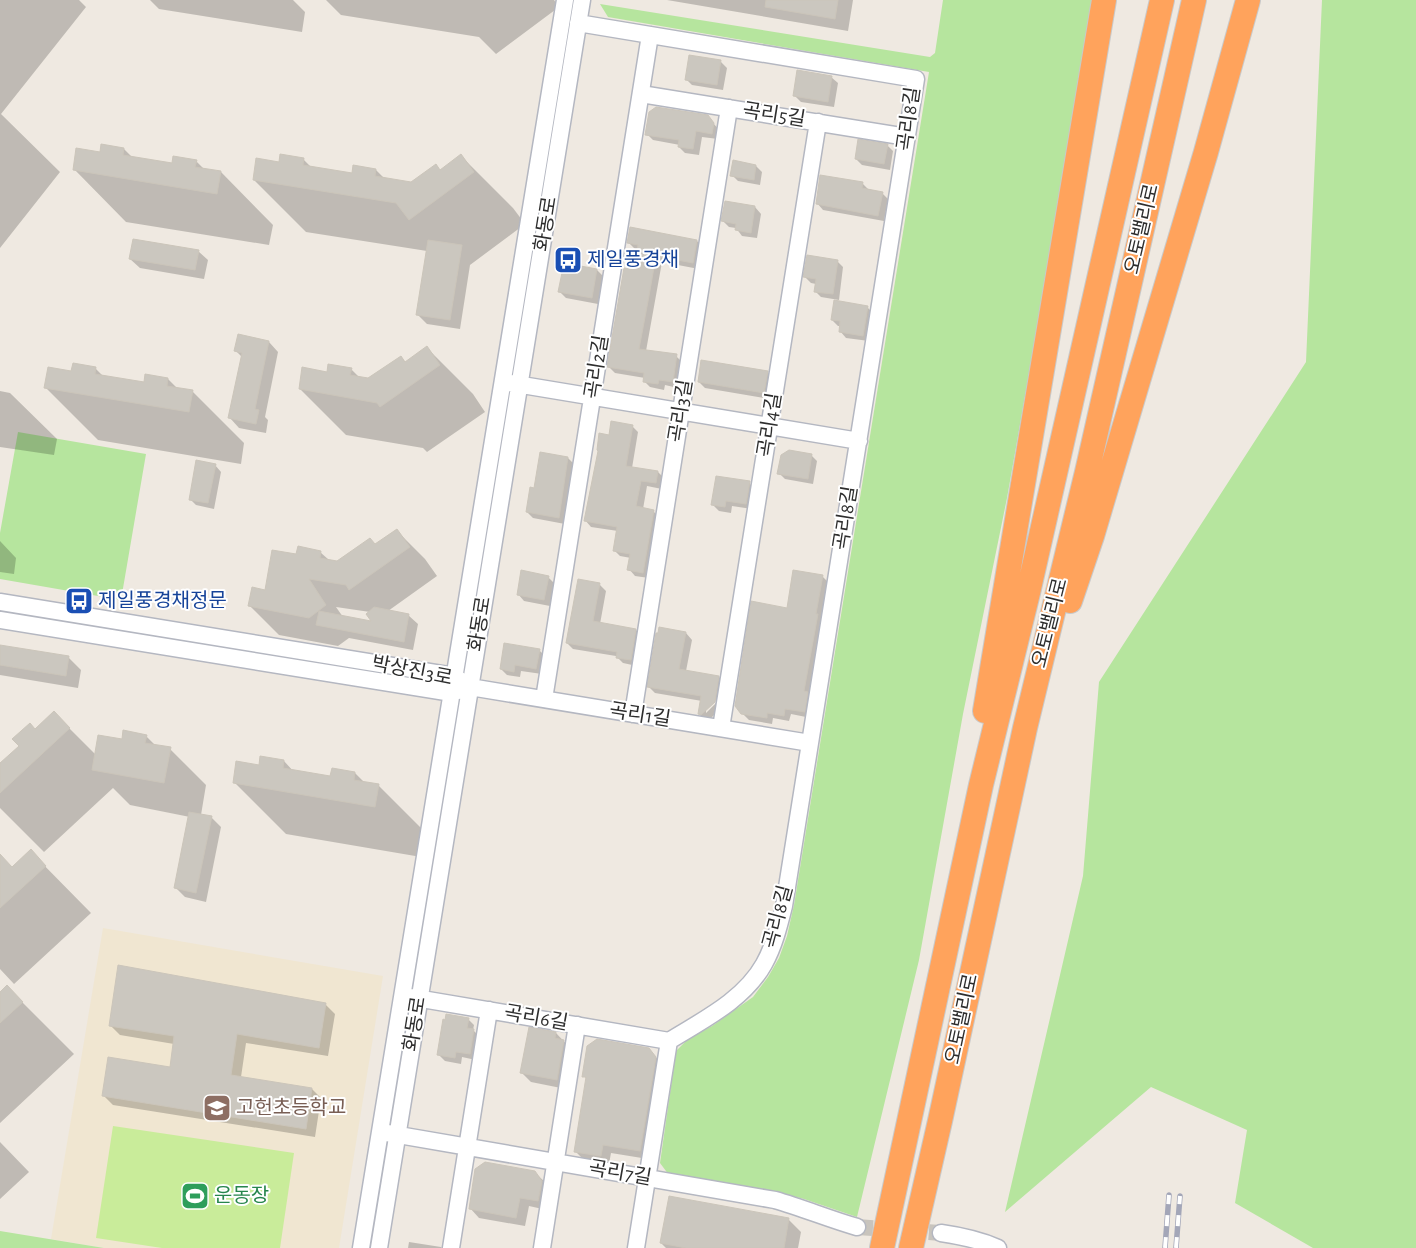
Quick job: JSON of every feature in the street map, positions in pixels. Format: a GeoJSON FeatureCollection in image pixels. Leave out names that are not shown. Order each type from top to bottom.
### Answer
{"type":"FeatureCollection","features":[{"type":"Feature","properties":{"kind":"highway"},"geometry":{"type":"LineString","coordinates":[[971,827],[987,692],[1104,0]]}},
{"type":"Feature","properties":{"kind":"highway","name":"오토밸리로"},"geometry":{"type":"LineString","coordinates":[[882,1248],[971,827],[1028,593],[1162,0]]}},
{"type":"Feature","properties":{"kind":"highway","name":"오토밸리로"},"geometry":{"type":"LineString","coordinates":[[911,1248],[1025,728],[1087,472],[1194,0]]}},
{"type":"Feature","properties":{"kind":"highway"},"geometry":{"type":"LineString","coordinates":[[1025,728],[1092,536],[1206,152],[1248,0]]}},
{"type":"Feature","properties":{"kind":"street","name":"화동로"},"geometry":{"type":"LineString","coordinates":[[361,1248],[565,0]]}},
{"type":"Feature","properties":{"kind":"street","name":"화동로"},"geometry":{"type":"LineString","coordinates":[[378,1248],[582,0]]}},
{"type":"Feature","properties":{"kind":"street","name":"곡리8길"},"geometry":{"type":"LineString","coordinates":[[578,23],[916,79],[784,906],[772,948],[763,966],[755,976],[735,997],[669,1041]]}},
{"type":"Feature","properties":{"kind":"street","name":"곡리2길"},"geometry":{"type":"LineString","coordinates":[[544,700],[650,35]]}},
{"type":"Feature","properties":{"kind":"street","name":"곡리5길"},"geometry":{"type":"LineString","coordinates":[[641,94],[907,137]]}},
{"type":"Feature","properties":{"kind":"street","name":"곡리3길"},"geometry":{"type":"LineString","coordinates":[[633,714],[730,108]]}},
{"type":"Feature","properties":{"kind":"street","name":"곡리4길"},"geometry":{"type":"LineString","coordinates":[[722,728],[818,122]]}},
{"type":"Feature","properties":{"kind":"street"},"geometry":{"type":"LineString","coordinates":[[502,382],[859,441]]}},
{"type":"Feature","properties":{"kind":"street","name":"박상진3로"},"geometry":{"type":"LineString","coordinates":[[0,602],[454,676],[470,687]]}},
{"type":"Feature","properties":{"kind":"street","name":"박상진3로"},"geometry":{"type":"LineString","coordinates":[[0,620],[452,693],[470,687]]}},
{"type":"Feature","properties":{"kind":"street","name":"곡리1길"},"geometry":{"type":"LineString","coordinates":[[470,687],[810,743]]}},
{"type":"Feature","properties":{"kind":"street","name":"곡리6길"},"geometry":{"type":"LineString","coordinates":[[402,996],[669,1041]]}},
{"type":"Feature","properties":{"kind":"street"},"geometry":{"type":"LineString","coordinates":[[451,1248],[489,1010]]}},
{"type":"Feature","properties":{"kind":"street"},"geometry":{"type":"LineString","coordinates":[[542,1248],[577,1025]]}},
{"type":"Feature","properties":{"kind":"street"},"geometry":{"type":"LineString","coordinates":[[636,1248],[669,1041]]}},
{"type":"Feature","properties":{"kind":"street","name":"곡리7길"},"geometry":{"type":"LineString","coordinates":[[380,1132],[775,1200],[857,1226]]}},
{"type":"Feature","properties":{"kind":"street"},"geometry":{"type":"LineString","coordinates":[[942,1234],[962,1236],[982,1241],[998,1248]]}},
{"type":"Feature","properties":{"kind":"shaded area","name":"고헌초등학교"},"geometry":{"type":"Polygon","coordinates":[[[103,928],[383,976],[339,1248],[104,1248],[51,1239],[103,928]]]}},
{"type":"Feature","properties":{"kind":"green space"},"geometry":{"type":"Polygon","coordinates":[[[943,0],[1093,0],[1007,498],[963,714],[919,960],[857,1217],[777,1192],[669,1175],[660,1163],[676,1051],[688,1039],[712,1026],[753,997],[779,958],[787,936],[794,905],[929,72],[608,17],[600,4],[930,57],[935,53],[943,0]]]}},
{"type":"Feature","properties":{"kind":"green space"},"geometry":{"type":"Polygon","coordinates":[[[1322,0],[1416,0],[1416,1248],[1313,1248],[1235,1203],[1247,1130],[1151,1087],[1005,1212],[1083,876],[1099,682],[1306,362],[1322,0]]]}},
{"type":"Feature","properties":{"kind":"green space"},"geometry":{"type":"Polygon","coordinates":[[[18,432],[146,454],[121,600],[0,579],[0,533],[18,432]]]}},
{"type":"Feature","properties":{"kind":"green space","name":"운동장"},"geometry":{"type":"Polygon","coordinates":[[[113,1126],[294,1153],[280,1248],[162,1248],[96,1238],[113,1126]]]}},
{"type":"Feature","properties":{"kind":"green space"},"geometry":{"type":"Polygon","coordinates":[[[0,1231],[104,1248],[0,1248],[0,1231]]]}},
{"type":"Feature","properties":{"kind":"building"},"geometry":{"type":"Polygon","coordinates":[[[766,0],[838,0],[835,19],[765,7],[766,0]]]}},
{"type":"Feature","properties":{"kind":"building"},"geometry":{"type":"Polygon","coordinates":[[[689,55],[721,60],[717,85],[685,80],[689,55]]]}},
{"type":"Feature","properties":{"kind":"building"},"geometry":{"type":"Polygon","coordinates":[[[797,70],[832,76],[828,102],[793,96],[797,70]]]}},
{"type":"Feature","properties":{"kind":"building"},"geometry":{"type":"Polygon","coordinates":[[[656,107],[708,115],[714,123],[712,134],[696,131],[693,149],[678,147],[679,140],[645,135],[649,112],[656,107]]]}},
{"type":"Feature","properties":{"kind":"building"},"geometry":{"type":"Polygon","coordinates":[[[858,139],[888,144],[884,164],[855,159],[858,139]]]}},
{"type":"Feature","properties":{"kind":"building"},"geometry":{"type":"Polygon","coordinates":[[[101,144],[124,148],[123,155],[172,163],[173,156],[197,160],[195,167],[221,171],[217,194],[73,170],[76,148],[100,152],[101,144]]]}},
{"type":"Feature","properties":{"kind":"building"},"geometry":{"type":"Polygon","coordinates":[[[280,154],[304,158],[303,165],[352,173],[353,165],[376,169],[375,176],[411,182],[436,164],[440,170],[461,154],[474,172],[409,220],[396,203],[253,180],[256,158],[279,162],[280,154]]]}},
{"type":"Feature","properties":{"kind":"building"},"geometry":{"type":"Polygon","coordinates":[[[733,160],[756,165],[754,180],[730,176],[733,160]]]}},
{"type":"Feature","properties":{"kind":"building"},"geometry":{"type":"Polygon","coordinates":[[[820,175],[863,182],[862,188],[883,192],[878,216],[816,204],[820,175]]]}},
{"type":"Feature","properties":{"kind":"building"},"geometry":{"type":"Polygon","coordinates":[[[725,201],[755,206],[751,233],[735,230],[736,224],[721,221],[725,201]]]}},
{"type":"Feature","properties":{"kind":"building"},"geometry":{"type":"Polygon","coordinates":[[[630,227],[697,240],[693,263],[656,256],[639,349],[677,354],[673,382],[659,380],[658,384],[643,382],[644,373],[607,367],[624,268],[634,269],[638,245],[627,243],[630,227]]]}},
{"type":"Feature","properties":{"kind":"building"},"geometry":{"type":"Polygon","coordinates":[[[133,239],[199,250],[195,270],[129,259],[133,239]]]}},
{"type":"Feature","properties":{"kind":"building"},"geometry":{"type":"Polygon","coordinates":[[[428,240],[462,245],[450,320],[416,315],[428,240]]]}},
{"type":"Feature","properties":{"kind":"building"},"geometry":{"type":"Polygon","coordinates":[[[807,255],[838,260],[833,294],[814,292],[816,279],[803,277],[807,255]]]}},
{"type":"Feature","properties":{"kind":"building"},"geometry":{"type":"Polygon","coordinates":[[[564,263],[597,269],[592,298],[558,292],[564,263]]]}},
{"type":"Feature","properties":{"kind":"building"},"geometry":{"type":"Polygon","coordinates":[[[834,300],[868,306],[863,336],[839,332],[840,321],[831,320],[834,300]]]}},
{"type":"Feature","properties":{"kind":"building"},"geometry":{"type":"Polygon","coordinates":[[[238,334],[269,341],[255,409],[259,410],[256,424],[228,418],[242,353],[234,351],[238,334]]]}},
{"type":"Feature","properties":{"kind":"building"},"geometry":{"type":"Polygon","coordinates":[[[427,346],[440,365],[380,407],[377,403],[299,389],[302,367],[327,372],[328,364],[352,368],[350,375],[368,378],[401,356],[405,362],[427,346]]]}},
{"type":"Feature","properties":{"kind":"building"},"geometry":{"type":"Polygon","coordinates":[[[701,360],[768,371],[764,393],[698,382],[701,360]]]}},
{"type":"Feature","properties":{"kind":"building"},"geometry":{"type":"Polygon","coordinates":[[[73,363],[96,367],[95,374],[144,382],[145,374],[168,378],[167,386],[193,390],[189,412],[44,388],[48,367],[71,371],[73,363]]]}},
{"type":"Feature","properties":{"kind":"building"},"geometry":{"type":"Polygon","coordinates":[[[611,421],[633,425],[626,466],[658,471],[656,483],[641,481],[636,506],[654,510],[643,573],[627,570],[630,554],[613,551],[617,527],[584,521],[598,451],[599,433],[609,435],[611,421]]]}},
{"type":"Feature","properties":{"kind":"building"},"geometry":{"type":"Polygon","coordinates":[[[789,450],[812,454],[808,479],[777,474],[781,455],[789,450]]]}},
{"type":"Feature","properties":{"kind":"building"},"geometry":{"type":"Polygon","coordinates":[[[540,452],[568,457],[559,518],[526,512],[530,487],[534,488],[540,452]]]}},
{"type":"Feature","properties":{"kind":"building"},"geometry":{"type":"Polygon","coordinates":[[[196,460],[216,464],[208,503],[189,500],[196,460]]]}},
{"type":"Feature","properties":{"kind":"building"},"geometry":{"type":"Polygon","coordinates":[[[716,476],[750,481],[746,504],[726,501],[725,507],[711,505],[716,476]]]}},
{"type":"Feature","properties":{"kind":"building"},"geometry":{"type":"Polygon","coordinates":[[[397,529],[410,547],[349,590],[346,585],[309,579],[326,605],[309,618],[248,606],[252,587],[265,590],[272,550],[296,554],[298,546],[321,551],[320,558],[337,561],[370,538],[375,544],[397,529]]]}},
{"type":"Feature","properties":{"kind":"building"},"geometry":{"type":"Polygon","coordinates":[[[521,570],[549,576],[544,600],[517,595],[521,570]]]}},
{"type":"Feature","properties":{"kind":"building"},"geometry":{"type":"Polygon","coordinates":[[[793,570],[823,575],[804,691],[808,692],[805,712],[785,709],[784,716],[767,713],[767,718],[741,714],[735,706],[751,601],[787,608],[793,570]]]}},
{"type":"Feature","properties":{"kind":"building"},"geometry":{"type":"Polygon","coordinates":[[[578,579],[600,583],[593,621],[636,629],[631,660],[616,658],[617,652],[566,643],[578,579]]]}},
{"type":"Feature","properties":{"kind":"building"},"geometry":{"type":"Polygon","coordinates":[[[374,607],[409,614],[404,642],[316,625],[319,611],[371,621],[366,614],[374,607]]]}},
{"type":"Feature","properties":{"kind":"building"},"geometry":{"type":"Polygon","coordinates":[[[659,627],[686,632],[679,669],[719,676],[715,702],[701,715],[698,714],[701,696],[647,687],[656,633],[658,633],[659,627]]]}},
{"type":"Feature","properties":{"kind":"building"},"geometry":{"type":"Polygon","coordinates":[[[504,643],[540,649],[536,669],[515,665],[514,672],[500,669],[504,643]]]}},
{"type":"Feature","properties":{"kind":"building"},"geometry":{"type":"Polygon","coordinates":[[[0,645],[69,656],[66,676],[0,665],[0,645]]]}},
{"type":"Feature","properties":{"kind":"building"},"geometry":{"type":"Polygon","coordinates":[[[54,711],[70,728],[0,793],[0,763],[19,746],[12,739],[30,723],[35,729],[54,711]]]}},
{"type":"Feature","properties":{"kind":"building"},"geometry":{"type":"Polygon","coordinates":[[[123,730],[147,735],[145,743],[171,747],[164,783],[92,770],[98,735],[122,739],[123,730]]]}},
{"type":"Feature","properties":{"kind":"building"},"geometry":{"type":"Polygon","coordinates":[[[260,756],[284,760],[283,768],[330,776],[332,768],[355,772],[354,780],[379,784],[375,807],[233,783],[236,761],[259,765],[260,756]]]}},
{"type":"Feature","properties":{"kind":"building"},"geometry":{"type":"Polygon","coordinates":[[[189,812],[212,816],[196,893],[174,888],[189,812]]]}},
{"type":"Feature","properties":{"kind":"building"},"geometry":{"type":"Polygon","coordinates":[[[31,849],[46,866],[0,908],[0,854],[12,867],[31,849]]]}},
{"type":"Feature","properties":{"kind":"building"},"geometry":{"type":"Polygon","coordinates":[[[118,965],[326,1003],[319,1048],[237,1034],[231,1075],[312,1088],[306,1129],[102,1096],[108,1057],[170,1067],[174,1036],[109,1026],[118,965]]]}},
{"type":"Feature","properties":{"kind":"building"},"geometry":{"type":"Polygon","coordinates":[[[7,985],[23,1002],[0,1023],[0,992],[7,985]]]}},
{"type":"Feature","properties":{"kind":"building"},"geometry":{"type":"Polygon","coordinates":[[[446,1014],[469,1018],[467,1028],[474,1029],[470,1054],[456,1052],[455,1058],[437,1055],[443,1019],[445,1020],[446,1014]]]}},
{"type":"Feature","properties":{"kind":"building"},"geometry":{"type":"Polygon","coordinates":[[[529,1027],[556,1032],[555,1038],[564,1040],[557,1080],[520,1073],[529,1027]]]}},
{"type":"Feature","properties":{"kind":"building"},"geometry":{"type":"Polygon","coordinates":[[[597,1039],[649,1048],[656,1057],[640,1151],[603,1145],[601,1156],[574,1152],[586,1077],[582,1077],[587,1046],[597,1039]]]}},
{"type":"Feature","properties":{"kind":"building"},"geometry":{"type":"Polygon","coordinates":[[[485,1162],[535,1171],[542,1181],[538,1201],[520,1198],[516,1218],[469,1209],[475,1169],[485,1162]]]}},
{"type":"Feature","properties":{"kind":"building"},"geometry":{"type":"Polygon","coordinates":[[[669,1196],[789,1218],[784,1248],[686,1248],[660,1243],[669,1196]]]}},
{"type":"Feature","properties":{"kind":"tunnel"},"geometry":{"type":"LineString","coordinates":[[857,1227],[941,1233]]}},
{"type":"Feature","properties":{"kind":"railway"},"geometry":{"type":"LineString","coordinates":[[1165,1248],[1169,1195]]}},
{"type":"Feature","properties":{"kind":"railway"},"geometry":{"type":"LineString","coordinates":[[1176,1248],[1180,1196]]}},
{"type":"Feature","properties":{"kind":"place","name":"제일풍경채"},"geometry":{"type":"Point","coordinates":[568,260]}},
{"type":"Feature","properties":{"kind":"place","name":"제일풍경채정문"},"geometry":{"type":"Point","coordinates":[79,601]}},
{"type":"Feature","properties":{"kind":"place","name":"고헌초등학교"},"geometry":{"type":"Point","coordinates":[217,1108]}},
{"type":"Feature","properties":{"kind":"place","name":"운동장"},"geometry":{"type":"Point","coordinates":[195,1196]}}]}
